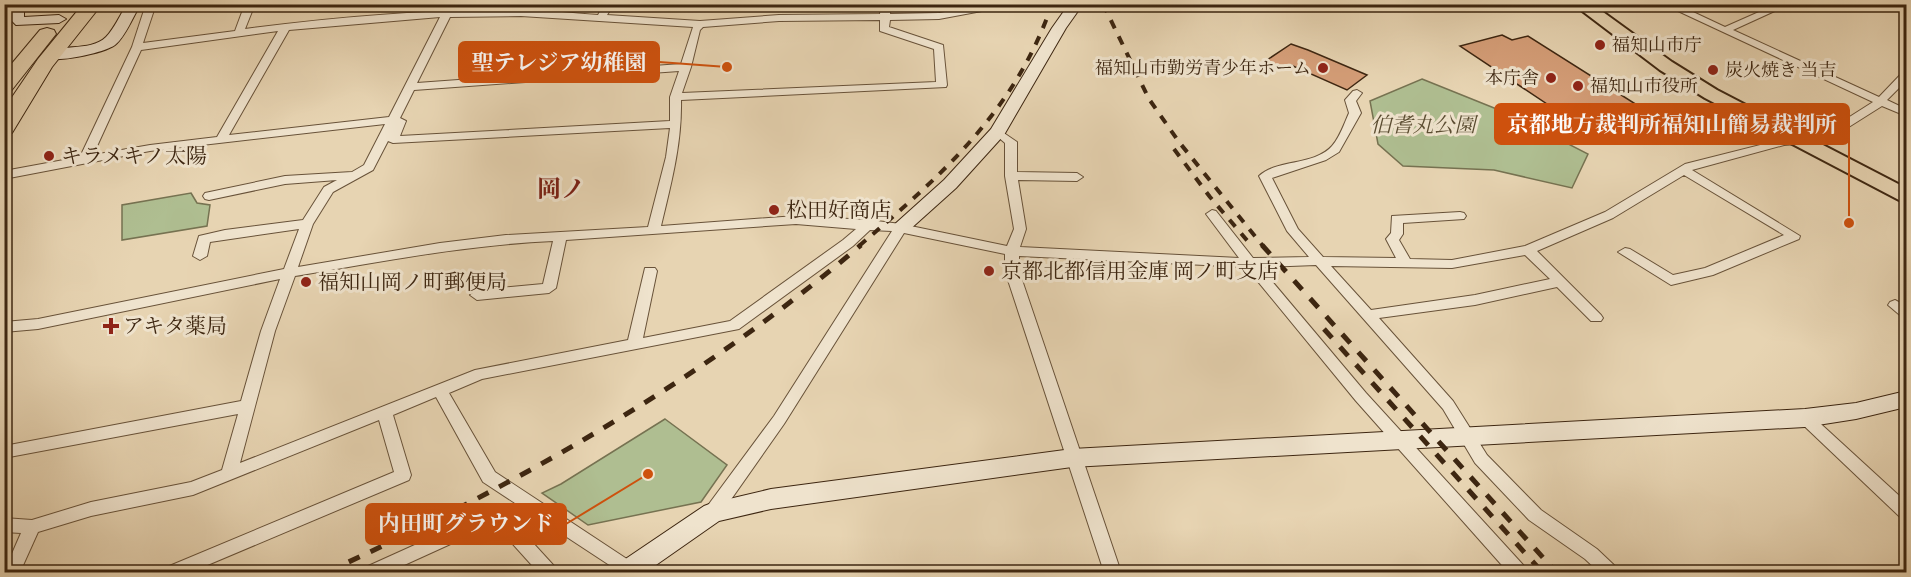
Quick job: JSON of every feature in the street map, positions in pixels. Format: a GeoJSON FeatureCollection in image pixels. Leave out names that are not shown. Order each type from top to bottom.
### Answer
{"type":"FeatureCollection","features":[{"type":"Feature","properties":{"kind":"highway"},"geometry":{"type":"LineString","coordinates":[[4,87],[74,4]]}},
{"type":"Feature","properties":{"kind":"highway"},"geometry":{"type":"LineString","coordinates":[[4,128],[67,32],[93,4]]}},
{"type":"Feature","properties":{"kind":"main road"},"geometry":{"type":"LineString","coordinates":[[1581,4],[1666,66],[1801,142],[1906,195]]}},
{"type":"Feature","properties":{"kind":"street"},"geometry":{"type":"LineString","coordinates":[[28,4],[18,10],[15,17],[21,22],[59,19]]}},
{"type":"Feature","properties":{"kind":"street"},"geometry":{"type":"LineString","coordinates":[[50,56],[96,49],[111,41],[134,4]]}},
{"type":"Feature","properties":{"kind":"street"},"geometry":{"type":"LineString","coordinates":[[85,160],[137,47],[151,4]]}},
{"type":"Feature","properties":{"kind":"street"},"geometry":{"type":"LineString","coordinates":[[238,35],[250,4]]}},
{"type":"Feature","properties":{"kind":"street"},"geometry":{"type":"LineString","coordinates":[[601,18],[609,4]]}},
{"type":"Feature","properties":{"kind":"street"},"geometry":{"type":"LineString","coordinates":[[675,97],[942,85],[939,47],[884,29],[886,4]]}},
{"type":"Feature","properties":{"kind":"street"},"geometry":{"type":"LineString","coordinates":[[137,47],[285,28],[455,11],[524,9],[601,18],[699,24],[779,18],[939,16],[1015,4]]}},
{"type":"Feature","properties":{"kind":"street"},"geometry":{"type":"LineString","coordinates":[[1667,4],[1906,113]]}},
{"type":"Feature","properties":{"kind":"street"},"geometry":{"type":"LineString","coordinates":[[1725,30],[1786,4]]}},
{"type":"Feature","properties":{"kind":"street"},"geometry":{"type":"LineString","coordinates":[[439,389],[489,477],[629,571],[712,513],[779,420],[902,228],[950,184],[998,132],[1073,5]]}},
{"type":"Feature","properties":{"kind":"street"},"geometry":{"type":"LineString","coordinates":[[229,474],[268,331],[307,224],[328,190],[369,167],[410,87],[455,11]]}},
{"type":"Feature","properties":{"kind":"street"},"geometry":{"type":"LineString","coordinates":[[654,229],[672,157],[676,124],[675,97],[687,67],[694,30],[699,24]]}},
{"type":"Feature","properties":{"kind":"street"},"geometry":{"type":"LineString","coordinates":[[221,139],[285,28]]}},
{"type":"Feature","properties":{"kind":"street"},"geometry":{"type":"LineString","coordinates":[[410,87],[687,67]]}},
{"type":"Feature","properties":{"kind":"street"},"geometry":{"type":"LineString","coordinates":[[4,327],[38,324],[288,273],[440,247],[506,239],[796,219],[902,228],[1012,251],[1248,263],[1318,261],[1461,263],[1528,250],[1609,214],[1684,170],[1779,143],[1821,140],[1882,102],[1906,75]]}},
{"type":"Feature","properties":{"kind":"street"},"geometry":{"type":"LineString","coordinates":[[1357,93],[1350,100],[1355,113],[1337,148],[1329,155],[1288,166],[1264,176],[1293,231],[1448,405],[1480,459],[1535,515],[1591,554],[1610,573]]}},
{"type":"Feature","properties":{"kind":"street"},"geometry":{"type":"LineString","coordinates":[[4,175],[150,148],[393,120],[400,121],[393,140],[676,124]]}},
{"type":"Feature","properties":{"kind":"street"},"geometry":{"type":"LineString","coordinates":[[998,132],[1011,142],[1011,176],[1020,229],[1012,251],[1012,271],[1072,458],[1112,573]]}},
{"type":"Feature","properties":{"kind":"street"},"geometry":{"type":"LineString","coordinates":[[1625,252],[1671,280],[1707,272],[1794,236],[1684,170]]}},
{"type":"Feature","properties":{"kind":"street"},"geometry":{"type":"LineString","coordinates":[[209,195],[285,180],[328,175],[358,175]]}},
{"type":"Feature","properties":{"kind":"street"},"geometry":{"type":"LineString","coordinates":[[1011,176],[1077,177]]}},
{"type":"Feature","properties":{"kind":"street"},"geometry":{"type":"LineString","coordinates":[[1212,214],[1248,263],[1397,440],[1519,573]]}},
{"type":"Feature","properties":{"kind":"street"},"geometry":{"type":"LineString","coordinates":[[1405,262],[1392,239],[1397,234],[1396,219],[1460,216]]}},
{"type":"Feature","properties":{"kind":"street"},"geometry":{"type":"LineString","coordinates":[[200,256],[204,239],[225,234],[307,224]]}},
{"type":"Feature","properties":{"kind":"street"},"geometry":{"type":"LineString","coordinates":[[4,525],[32,527],[91,509],[173,494],[480,374],[734,325],[848,243],[868,224]]}},
{"type":"Feature","properties":{"kind":"street"},"geometry":{"type":"LineString","coordinates":[[477,295],[549,288],[560,236]]}},
{"type":"Feature","properties":{"kind":"street"},"geometry":{"type":"LineString","coordinates":[[1528,250],[1596,318]]}},
{"type":"Feature","properties":{"kind":"street"},"geometry":{"type":"LineString","coordinates":[[634,344],[650,271]]}},
{"type":"Feature","properties":{"kind":"street"},"geometry":{"type":"LineString","coordinates":[[1369,315],[1475,300],[1559,282]]}},
{"type":"Feature","properties":{"kind":"street"},"geometry":{"type":"LineString","coordinates":[[712,513],[771,499],[1072,458],[1805,418],[1856,411],[1906,399]]}},
{"type":"Feature","properties":{"kind":"street"},"geometry":{"type":"LineString","coordinates":[[4,452],[247,406]]}},
{"type":"Feature","properties":{"kind":"street"},"geometry":{"type":"LineString","coordinates":[[173,573],[404,475],[385,413]]}},
{"type":"Feature","properties":{"kind":"street"},"geometry":{"type":"LineString","coordinates":[[1805,418],[1906,512]]}},
{"type":"Feature","properties":{"kind":"street"},"geometry":{"type":"LineString","coordinates":[[372,573],[490,518],[506,525],[549,573]]}},
{"type":"Feature","properties":{"kind":"street"},"geometry":{"type":"LineString","coordinates":[[12,573],[32,527]]}},
{"type":"Feature","properties":{"kind":"green space","name":"伯耆丸公園"},"geometry":{"type":"Polygon","coordinates":[[[1422,79],[1514,116],[1588,154],[1572,188],[1494,170],[1403,166],[1378,144],[1370,101],[1422,79]]]}},
{"type":"Feature","properties":{"kind":"green space"},"geometry":{"type":"Polygon","coordinates":[[[191,193],[197,203],[210,205],[207,226],[122,240],[122,205],[191,193]]]}},
{"type":"Feature","properties":{"kind":"green space"},"geometry":{"type":"Polygon","coordinates":[[[665,419],[727,465],[701,502],[588,525],[542,493],[561,484],[665,419]]]}},
{"type":"Feature","properties":{"kind":"building","name":"本庁舎"},"geometry":{"type":"Polygon","coordinates":[[[1502,35],[1512,40],[1528,36],[1645,110],[1583,128],[1460,46],[1502,35]]]}},
{"type":"Feature","properties":{"kind":"building","name":"福知山市勤労青少年ホーム"},"geometry":{"type":"Polygon","coordinates":[[[1291,44],[1367,75],[1347,90],[1291,65],[1283,70],[1264,62],[1291,44]]]}},
{"type":"Feature","properties":{"kind":"railway"},"geometry":{"type":"LineString","coordinates":[[859,246],[947,166],[997,108],[1018,77],[1037,42],[1052,4]]}},
{"type":"Feature","properties":{"kind":"railway"},"geometry":{"type":"LineString","coordinates":[[1103,4],[1149,99],[1179,142],[1263,246]]}},
{"type":"Feature","properties":{"kind":"railway"},"geometry":{"type":"LineString","coordinates":[[1174,149],[1210,197],[1251,245]]}},
{"type":"Feature","properties":{"kind":"railway"},"geometry":{"type":"LineString","coordinates":[[327,572],[468,503],[605,427],[736,342],[800,295],[861,245]]}},
{"type":"Feature","properties":{"kind":"railway"},"geometry":{"type":"LineString","coordinates":[[1262,245],[1556,572]]}},
{"type":"Feature","properties":{"kind":"railway"},"geometry":{"type":"LineString","coordinates":[[1324,329],[1542,572]]}},
{"type":"Feature","properties":{"kind":"place","name":"福知山市庁"},"geometry":{"type":"Point","coordinates":[1600,45]}},
{"type":"Feature","properties":{"kind":"place","name":"聖テレジア幼稚園"},"geometry":{"type":"Point","coordinates":[727,67]}},
{"type":"Feature","properties":{"kind":"place","name":"福知山市勤労青少年ホーム"},"geometry":{"type":"Point","coordinates":[1323,68]}},
{"type":"Feature","properties":{"kind":"place","name":"炭火焼き 当吉"},"geometry":{"type":"Point","coordinates":[1713,70]}},
{"type":"Feature","properties":{"kind":"place","name":"本庁舎"},"geometry":{"type":"Point","coordinates":[1551,78]}},
{"type":"Feature","properties":{"kind":"place","name":"福知山市役所"},"geometry":{"type":"Point","coordinates":[1578,86]}},
{"type":"Feature","properties":{"kind":"place","name":"キラメキノ太陽"},"geometry":{"type":"Point","coordinates":[49,156]}},
{"type":"Feature","properties":{"kind":"place","name":"松田好商店"},"geometry":{"type":"Point","coordinates":[774,210]}},
{"type":"Feature","properties":{"kind":"place","name":"京都地方裁判所福知山簡易裁判所"},"geometry":{"type":"Point","coordinates":[1849,223]}},
{"type":"Feature","properties":{"kind":"place","name":"京都北都信用金庫 岡ノ町支店"},"geometry":{"type":"Point","coordinates":[989,271]}},
{"type":"Feature","properties":{"kind":"place","name":"福知山岡ノ町郵便局"},"geometry":{"type":"Point","coordinates":[306,282]}},
{"type":"Feature","properties":{"kind":"place","name":"アキタ薬局"},"geometry":{"type":"Point","coordinates":[111,326]}},
{"type":"Feature","properties":{"kind":"place","name":"内田町グラウンド"},"geometry":{"type":"Point","coordinates":[648,474]}},
{"type":"Feature","properties":{"kind":"district","name":"岡ノ"},"geometry":{"type":"Point","coordinates":[561,189]}}]}
